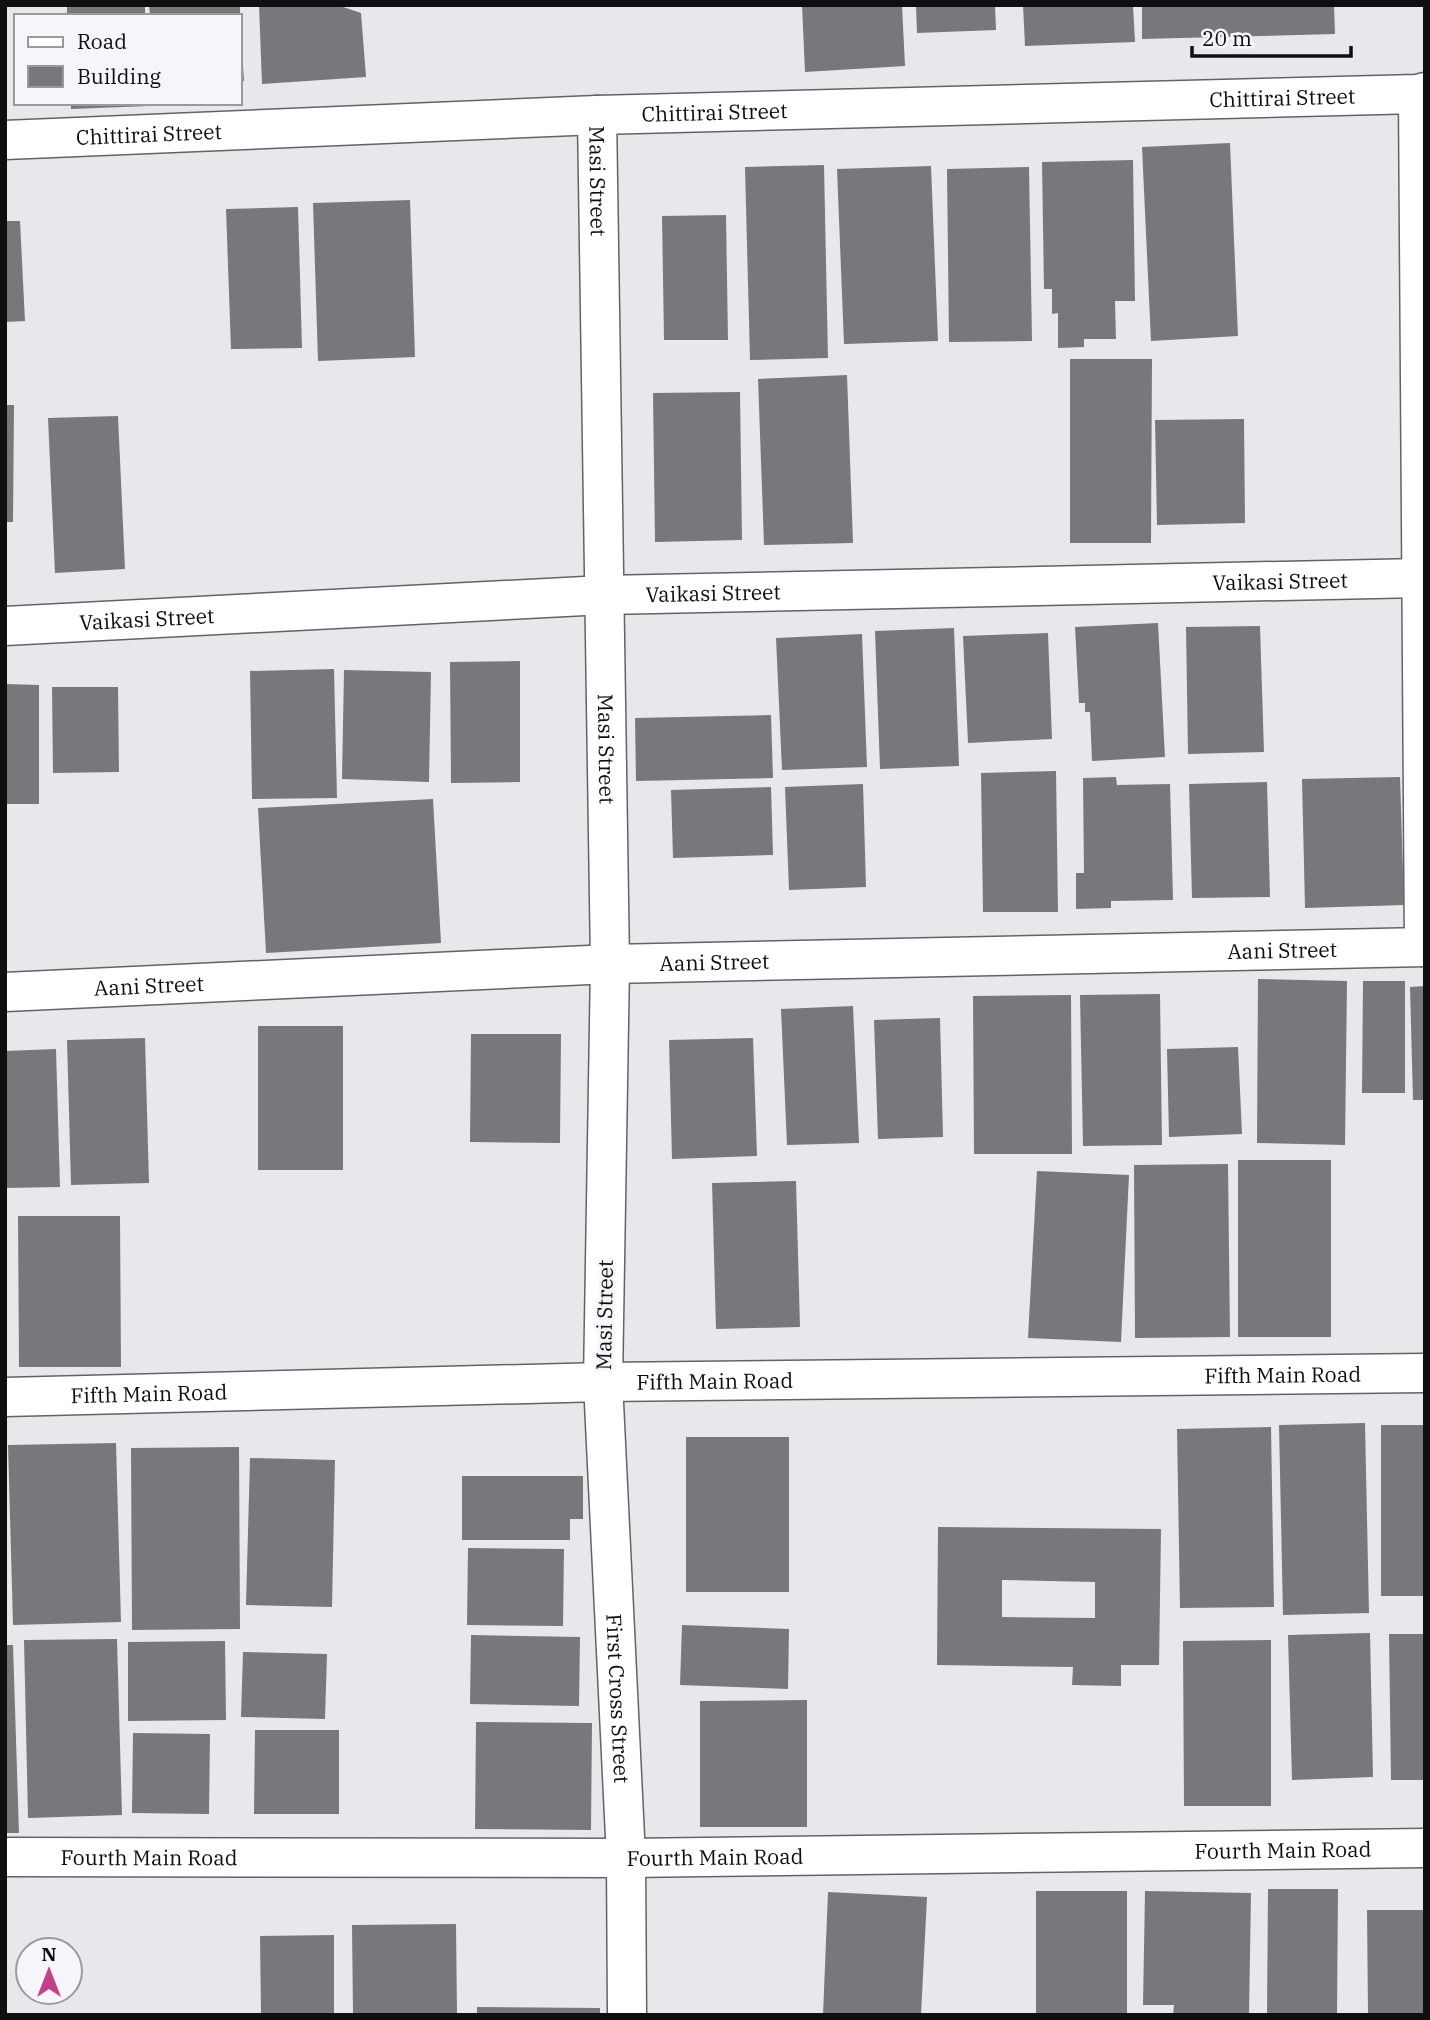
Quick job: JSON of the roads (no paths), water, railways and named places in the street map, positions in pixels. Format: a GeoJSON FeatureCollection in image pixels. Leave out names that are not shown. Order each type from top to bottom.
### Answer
{"type":"FeatureCollection","features":[{"type":"Feature","properties":{"kind":"street","name":"Chittirai Street"},"geometry":{"type":"LineString","coordinates":[[5,140],[597,115],[1422,93]]}},
{"type":"Feature","properties":{"kind":"street"},"geometry":{"type":"LineString","coordinates":[[1422,93],[1421,578],[1424,947]]}},
{"type":"Feature","properties":{"kind":"street","name":"Masi Street"},"geometry":{"type":"LineString","coordinates":[[597,115],[610,964],[603,1382]]}},
{"type":"Feature","properties":{"kind":"street","name":"Vaikasi Street"},"geometry":{"type":"LineString","coordinates":[[5,626],[604,595],[1421,578]]}},
{"type":"Feature","properties":{"kind":"street","name":"Aani Street"},"geometry":{"type":"LineString","coordinates":[[5,992],[610,964],[1424,947]]}},
{"type":"Feature","properties":{"kind":"street","name":"Fifth Main Road"},"geometry":{"type":"LineString","coordinates":[[5,1397],[603,1382],[1425,1373]]}},
{"type":"Feature","properties":{"kind":"street","name":"First Cross Street"},"geometry":{"type":"LineString","coordinates":[[603,1382],[626,1858],[626,2015]]}},
{"type":"Feature","properties":{"kind":"street","name":"Fourth Main Road"},"geometry":{"type":"LineString","coordinates":[[5,1857],[626,1858],[1425,1848]]}}]}
